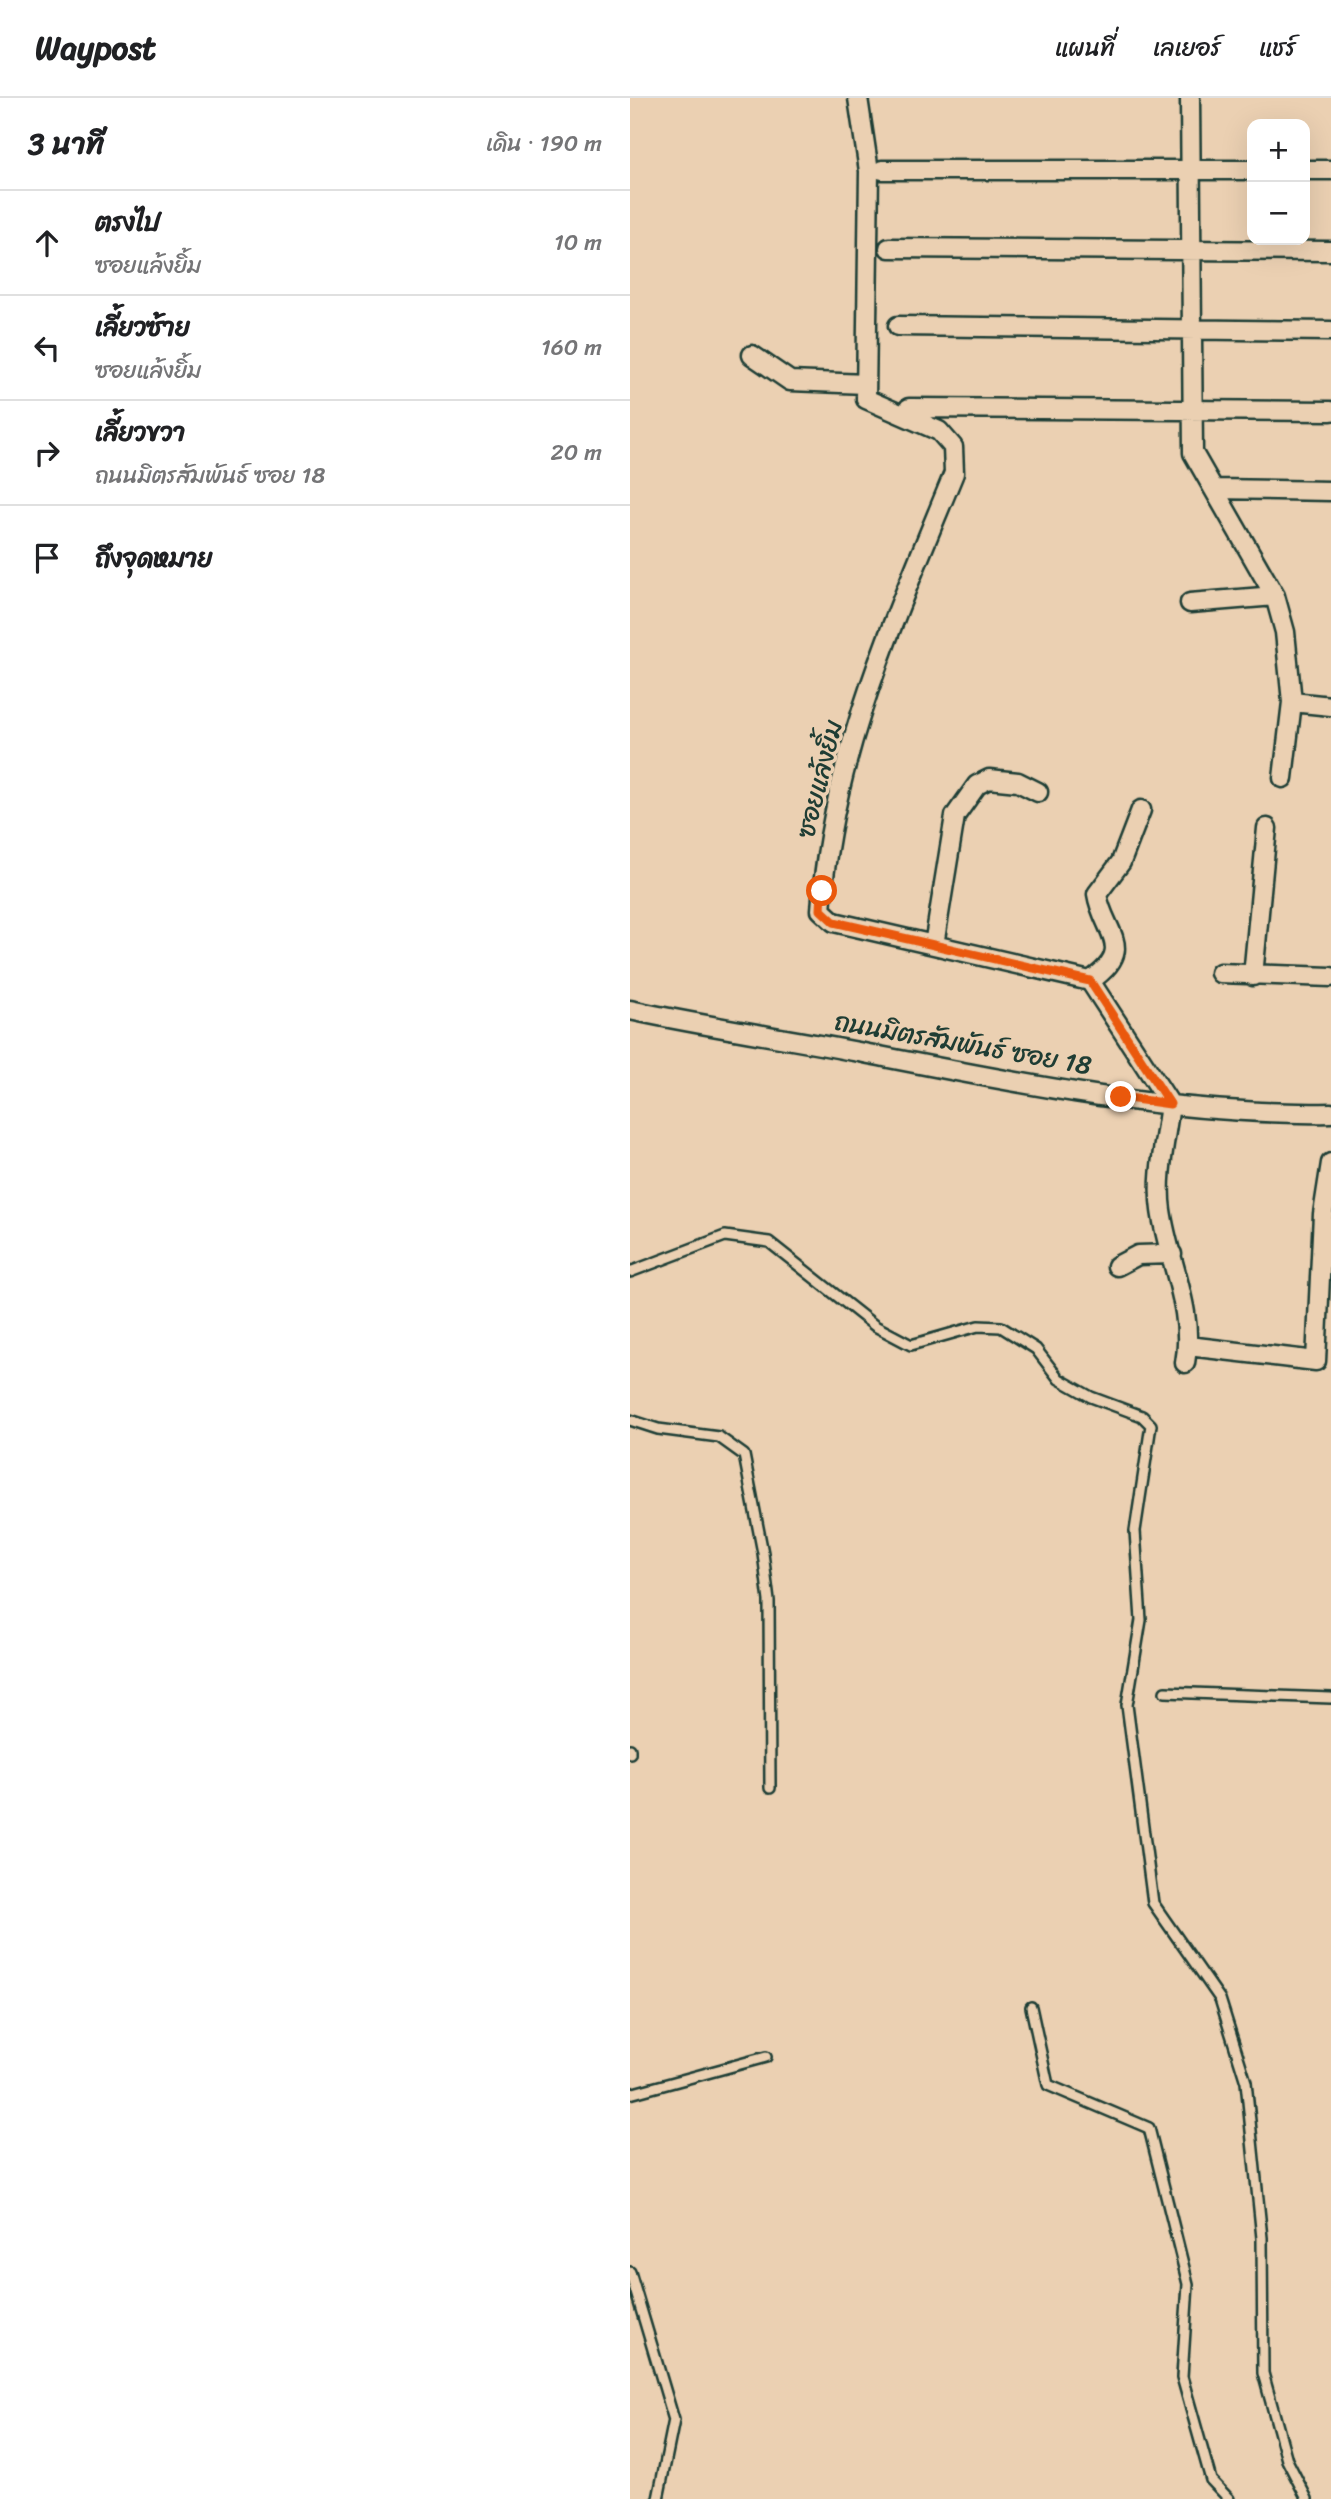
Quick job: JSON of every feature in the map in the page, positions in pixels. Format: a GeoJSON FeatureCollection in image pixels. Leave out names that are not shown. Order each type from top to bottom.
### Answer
{"type":"FeatureCollection","features":[{"type":"Feature","properties":{"kind":"street"},"geometry":{"type":"LineString","coordinates":[[752,355],[790,381],[866,384],[870,171],[858,98]]}},
{"type":"Feature","properties":{"kind":"street"},"geometry":{"type":"LineString","coordinates":[[1190,98],[1193,170],[1193,453],[1275,596],[1285,632],[1292,702],[1283,778]]}},
{"type":"Feature","properties":{"kind":"street"},"geometry":{"type":"LineString","coordinates":[[882,170],[1247,170]]}},
{"type":"Feature","properties":{"kind":"street"},"geometry":{"type":"LineString","coordinates":[[1310,170],[1331,170]]}},
{"type":"Feature","properties":{"kind":"street"},"geometry":{"type":"LineString","coordinates":[[889,248],[1331,251]]}},
{"type":"Feature","properties":{"kind":"street"},"geometry":{"type":"LineString","coordinates":[[898,326],[1331,331]]}},
{"type":"Feature","properties":{"kind":"street","name":"ซอยแล้งยิ้ม"},"geometry":{"type":"LineString","coordinates":[[866,384],[866,399],[939,430],[948,438],[953,447],[954,472],[874,672],[834,811],[821,910],[834,922],[1090,981]]}},
{"type":"Feature","properties":{"kind":"street"},"geometry":{"type":"LineString","coordinates":[[909,408],[1331,411]]}},
{"type":"Feature","properties":{"kind":"street"},"geometry":{"type":"LineString","coordinates":[[1215,489],[1331,491]]}},
{"type":"Feature","properties":{"kind":"street"},"geometry":{"type":"LineString","coordinates":[[1189,603],[1275,596]]}},
{"type":"Feature","properties":{"kind":"street"},"geometry":{"type":"LineString","coordinates":[[1292,702],[1331,706]]}},
{"type":"Feature","properties":{"kind":"street"},"geometry":{"type":"LineString","coordinates":[[934,945],[955,816],[977,785],[989,779],[1018,782],[1038,792]]}},
{"type":"Feature","properties":{"kind":"street"},"geometry":{"type":"LineString","coordinates":[[1141,810],[1121,862],[1097,894],[1099,908],[1112,928],[1115,951],[1105,970],[1090,981],[1170,1104],[1161,1175],[1161,1210],[1172,1254],[1186,1355],[1316,1361],[1323,1214],[1331,1163]]}},
{"type":"Feature","properties":{"kind":"street"},"geometry":{"type":"LineString","coordinates":[[1253,976],[1267,828]]}},
{"type":"Feature","properties":{"kind":"street"},"geometry":{"type":"LineString","coordinates":[[1220,973],[1331,977]]}},
{"type":"Feature","properties":{"kind":"street","name":"ถนนมิตรสัมพันธ์ ซอย 18"},"geometry":{"type":"LineString","coordinates":[[630,1010],[998,1079],[1170,1104],[1275,1114],[1331,1113]]}},
{"type":"Feature","properties":{"kind":"street"},"geometry":{"type":"LineString","coordinates":[[1117,1266],[1138,1255],[1172,1254]]}},
{"type":"Feature","properties":{"kind":"lane"},"geometry":{"type":"LineString","coordinates":[[630,1272],[725,1236],[769,1242],[875,1326],[911,1345],[978,1326],[1001,1327],[1036,1349],[1059,1379],[1091,1397],[1142,1416],[1151,1425],[1135,1531],[1141,1620],[1128,1705],[1153,1903],[1220,1999],[1246,2082],[1262,2238],[1262,2373],[1287,2460],[1307,2499]]}},
{"type":"Feature","properties":{"kind":"lane"},"geometry":{"type":"LineString","coordinates":[[630,1420],[658,1429],[719,1437],[744,1455],[763,1553],[769,1601],[770,1788]]}},
{"type":"Feature","properties":{"kind":"lane"},"geometry":{"type":"LineString","coordinates":[[1165,1692],[1331,1698]]}},
{"type":"Feature","properties":{"kind":"lane"},"geometry":{"type":"LineString","coordinates":[[1031,2007],[1048,2085],[1149,2128],[1188,2284],[1182,2377],[1211,2480],[1228,2499]]}},
{"type":"Feature","properties":{"kind":"lane"},"geometry":{"type":"LineString","coordinates":[[630,2094],[766,2057]]}},
{"type":"Feature","properties":{"kind":"lane"},"geometry":{"type":"LineString","coordinates":[[630,2272],[674,2420],[658,2499]]}},
{"type":"Feature","properties":{"kind":"route"},"geometry":{"type":"LineString","coordinates":[[822,891],[821,910],[834,922],[1090,981],[1170,1104],[1121,1097]]}}]}
